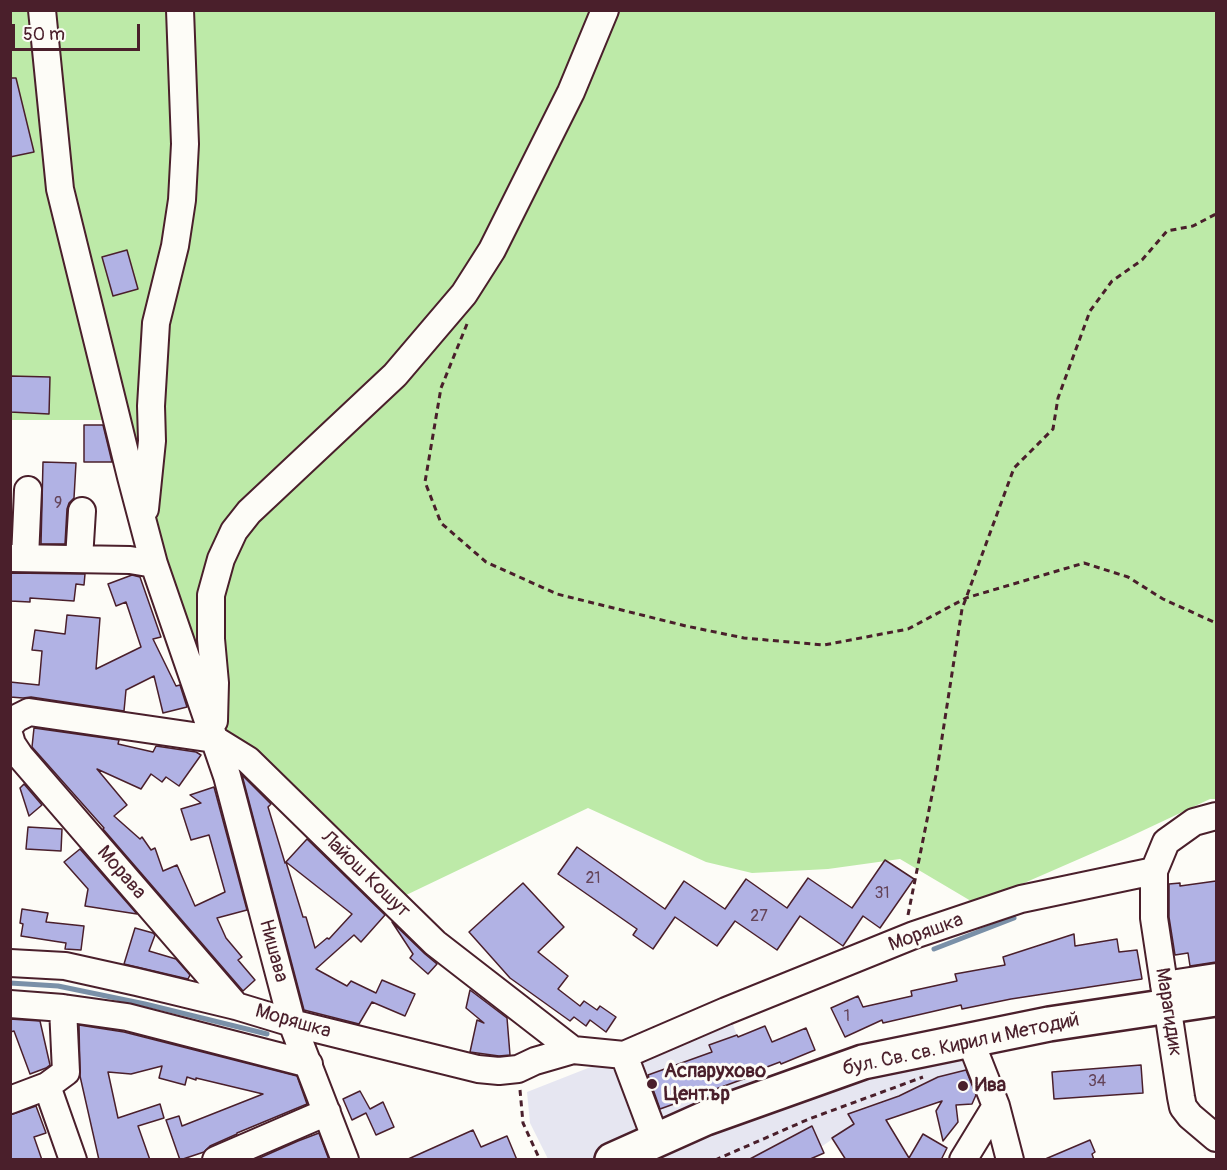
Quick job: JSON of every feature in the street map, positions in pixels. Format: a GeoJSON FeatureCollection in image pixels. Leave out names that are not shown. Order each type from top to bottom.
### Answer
{"type":"FeatureCollection","features":[{"type":"Feature","properties":{"kind":"main road","name":"бул. Св. св. Кирил и Методий"},"geometry":{"type":"LineString","coordinates":[[639,1151],[706,1118],[863,1062],[1049,1024],[1166,996],[1216,999]]}},
{"type":"Feature","properties":{"kind":"street","name":"Нишава"},"geometry":{"type":"LineString","coordinates":[[42,10],[60,189],[143,524],[154,564],[227,776],[292,1023],[345,1160]]}},
{"type":"Feature","properties":{"kind":"street"},"geometry":{"type":"LineString","coordinates":[[143,524],[152,441],[151,406],[156,323],[175,246],[182,200],[185,144],[180,10]]}},
{"type":"Feature","properties":{"kind":"street"},"geometry":{"type":"LineString","coordinates":[[214,739],[215,683],[210,639],[211,595],[221,559],[234,531],[249,512],[395,375],[464,294],[492,250],[571,92],[605,10]]}},
{"type":"Feature","properties":{"kind":"street"},"geometry":{"type":"LineString","coordinates":[[22,504],[18,558],[130,560],[154,564]]}},
{"type":"Feature","properties":{"kind":"street"},"geometry":{"type":"LineString","coordinates":[[79,559],[82,511]]}},
{"type":"Feature","properties":{"kind":"street","name":"Лайош Кошут"},"geometry":{"type":"LineString","coordinates":[[10,725],[17,718],[29,712],[214,739],[248,760],[435,943],[573,1050]]}},
{"type":"Feature","properties":{"kind":"street","name":"Морава"},"geometry":{"type":"LineString","coordinates":[[10,737],[20,756],[236,1006]]}},
{"type":"Feature","properties":{"kind":"street"},"geometry":{"type":"LineString","coordinates":[[1154,871],[1166,842],[1194,822],[1216,816]]}},
{"type":"Feature","properties":{"kind":"street","name":"Моряшка"},"geometry":{"type":"LineString","coordinates":[[624,1055],[726,1011],[903,940],[1021,899],[1154,871]]}},
{"type":"Feature","properties":{"kind":"street","name":"Марагидик"},"geometry":{"type":"LineString","coordinates":[[1154,871],[1154,918],[1183,1107],[1213,1132]]}},
{"type":"Feature","properties":{"kind":"street","name":"Моряшка"},"geometry":{"type":"LineString","coordinates":[[10,963],[65,966],[236,1006],[292,1023],[478,1069],[499,1071],[518,1069],[535,1061],[573,1050]]}},
{"type":"Feature","properties":{"kind":"street"},"geometry":{"type":"LineString","coordinates":[[1166,996],[1216,977]]}},
{"type":"Feature","properties":{"kind":"street","name":"Моряшка"},"geometry":{"type":"LineString","coordinates":[[10,1004],[63,1008],[127,1017],[309,1064]]}},
{"type":"Feature","properties":{"kind":"street"},"geometry":{"type":"LineString","coordinates":[[10,1100],[47,1086],[66,1072],[63,1008]]}},
{"type":"Feature","properties":{"kind":"street"},"geometry":{"type":"LineString","coordinates":[[970,1040],[996,1106],[1010,1160]]}},
{"type":"Feature","properties":{"kind":"street"},"geometry":{"type":"LineString","coordinates":[[573,1050],[624,1055],[639,1151]]}},
{"type":"Feature","properties":{"kind":"street"},"geometry":{"type":"LineString","coordinates":[[47,1086],[73,1160]]}},
{"type":"Feature","properties":{"kind":"street"},"geometry":{"type":"LineString","coordinates":[[963,1160],[996,1106]]}},
{"type":"Feature","properties":{"kind":"street"},"geometry":{"type":"LineString","coordinates":[[216,1160],[327,1113]]}},
{"type":"Feature","properties":{"kind":"path"},"geometry":{"type":"LineString","coordinates":[[903,940],[938,770],[962,609],[1014,468],[1053,429],[1058,398],[1090,311],[1112,281],[1142,260],[1167,231],[1193,226],[1216,214]]}},
{"type":"Feature","properties":{"kind":"path"},"geometry":{"type":"LineString","coordinates":[[470,316],[441,388],[425,482],[441,523],[486,562],[557,594],[744,638],[824,645],[908,629],[966,598],[1084,563],[1128,577],[1163,599],[1216,623]]}},
{"type":"Feature","properties":{"kind":"path"},"geometry":{"type":"LineString","coordinates":[[518,1069],[523,1123],[540,1160]]}},
{"type":"Feature","properties":{"kind":"path"},"geometry":{"type":"LineString","coordinates":[[715,1160],[809,1119],[922,1077]]}},
{"type":"Feature","properties":{"kind":"shaded area","name":"Аспарухово Център"},"geometry":{"type":"Polygon","coordinates":[[[732,1022],[765,1105],[967,1048],[971,1069],[938,1077],[899,1096],[858,1109],[848,1115],[854,1124],[821,1147],[812,1126],[747,1160],[548,1159],[530,1123],[527,1092],[606,1061],[732,1022]]]}},
{"type":"Feature","properties":{"kind":"green space"},"geometry":{"type":"Polygon","coordinates":[[[10,11],[1216,11],[1216,799],[1210,799],[976,904],[900,859],[828,869],[752,873],[706,862],[588,808],[402,897],[217,733],[150,525],[129,420],[11,420],[10,11]]]}},
{"type":"Feature","properties":{"kind":"building"},"geometry":{"type":"Polygon","coordinates":[[[10,78],[16,78],[34,152],[10,157],[10,78]]]}},
{"type":"Feature","properties":{"kind":"building"},"geometry":{"type":"Polygon","coordinates":[[[127,250],[138,289],[113,296],[102,257],[127,250]]]}},
{"type":"Feature","properties":{"kind":"building"},"geometry":{"type":"Polygon","coordinates":[[[10,376],[50,377],[49,414],[10,412],[10,376]]]}},
{"type":"Feature","properties":{"kind":"building"},"geometry":{"type":"Polygon","coordinates":[[[84,425],[103,425],[112,462],[84,462],[84,425]]]}},
{"type":"Feature","properties":{"kind":"building"},"geometry":{"type":"Polygon","coordinates":[[[43,462],[76,463],[74,498],[67,509],[65,544],[41,544],[43,462]]]}},
{"type":"Feature","properties":{"kind":"building"},"geometry":{"type":"Polygon","coordinates":[[[10,573],[85,574],[84,585],[76,584],[74,601],[30,598],[30,602],[10,601],[10,573]]]}},
{"type":"Feature","properties":{"kind":"building"},"geometry":{"type":"Polygon","coordinates":[[[132,575],[140,577],[161,637],[153,639],[176,686],[180,685],[187,707],[163,713],[154,676],[126,690],[124,711],[31,697],[10,697],[10,682],[39,685],[42,651],[32,650],[35,630],[65,634],[67,615],[100,618],[96,669],[141,647],[126,602],[116,606],[108,584],[132,575]]]}},
{"type":"Feature","properties":{"kind":"building"},"geometry":{"type":"Polygon","coordinates":[[[34,728],[119,740],[118,744],[153,752],[156,746],[196,752],[201,755],[179,786],[166,777],[162,782],[151,774],[141,789],[97,769],[127,805],[114,816],[140,839],[142,837],[151,850],[155,848],[163,871],[177,865],[195,906],[225,892],[209,835],[191,840],[181,809],[201,803],[190,795],[214,787],[247,910],[217,918],[226,938],[242,957],[238,960],[255,980],[243,991],[32,747],[34,728]]]}},
{"type":"Feature","properties":{"kind":"building"},"geometry":{"type":"Polygon","coordinates":[[[242,775],[271,804],[268,807],[285,863],[307,839],[385,915],[361,942],[354,935],[316,969],[347,986],[351,981],[376,993],[382,980],[415,994],[405,1016],[372,1002],[359,1024],[304,1010],[242,775]],[[286,862],[315,948],[327,938],[329,939],[352,914],[286,862]]]}},
{"type":"Feature","properties":{"kind":"building"},"geometry":{"type":"Polygon","coordinates":[[[24,784],[42,805],[29,816],[20,788],[24,784]]]}},
{"type":"Feature","properties":{"kind":"building"},"geometry":{"type":"Polygon","coordinates":[[[28,827],[62,829],[61,851],[26,849],[28,827]]]}},
{"type":"Feature","properties":{"kind":"building"},"geometry":{"type":"Polygon","coordinates":[[[577,847],[665,909],[684,881],[725,909],[746,879],[787,908],[808,878],[852,908],[885,860],[914,879],[880,928],[863,916],[843,946],[800,916],[777,950],[735,921],[717,946],[675,917],[653,949],[633,935],[637,929],[558,874],[577,847]]]}},
{"type":"Feature","properties":{"kind":"building"},"geometry":{"type":"Polygon","coordinates":[[[80,849],[137,914],[85,906],[88,889],[64,862],[80,849]]]}},
{"type":"Feature","properties":{"kind":"building"},"geometry":{"type":"Polygon","coordinates":[[[1216,881],[1216,962],[1190,966],[1188,953],[1175,955],[1169,917],[1169,884],[1180,883],[1180,886],[1216,881]]]}},
{"type":"Feature","properties":{"kind":"building"},"geometry":{"type":"Polygon","coordinates":[[[523,883],[564,927],[538,952],[568,976],[558,989],[580,1006],[584,1001],[597,1010],[600,1006],[616,1017],[606,1032],[590,1020],[586,1026],[574,1017],[570,1021],[510,978],[469,932],[523,883]]]}},
{"type":"Feature","properties":{"kind":"building"},"geometry":{"type":"Polygon","coordinates":[[[22,909],[48,913],[46,922],[84,926],[81,950],[65,949],[66,943],[21,936],[22,909]]]}},
{"type":"Feature","properties":{"kind":"building"},"geometry":{"type":"Polygon","coordinates":[[[392,922],[437,964],[428,974],[410,958],[413,954],[392,922]]]}},
{"type":"Feature","properties":{"kind":"building"},"geometry":{"type":"Polygon","coordinates":[[[135,928],[153,933],[155,935],[149,951],[176,959],[190,975],[188,979],[124,964],[135,928]]]}},
{"type":"Feature","properties":{"kind":"building"},"geometry":{"type":"Polygon","coordinates":[[[1074,934],[1075,946],[1117,939],[1119,952],[1137,950],[1142,979],[1011,999],[962,1009],[961,1005],[883,1023],[882,1020],[845,1037],[831,1008],[858,996],[863,1007],[912,996],[911,991],[957,981],[955,974],[1005,965],[1003,957],[1074,934]]]}},
{"type":"Feature","properties":{"kind":"building"},"geometry":{"type":"Polygon","coordinates":[[[470,990],[507,1018],[510,1055],[499,1056],[470,1052],[477,1020],[484,1023],[466,1008],[470,990]]]}},
{"type":"Feature","properties":{"kind":"building"},"geometry":{"type":"Polygon","coordinates":[[[10,1019],[40,1021],[50,1065],[30,1074],[14,1031],[10,1032],[10,1019]]]}},
{"type":"Feature","properties":{"kind":"building"},"geometry":{"type":"Polygon","coordinates":[[[79,1025],[124,1032],[297,1076],[307,1104],[237,1133],[210,1146],[204,1152],[180,1160],[166,1120],[179,1116],[182,1126],[263,1094],[196,1078],[196,1080],[187,1077],[185,1085],[159,1078],[162,1066],[131,1074],[108,1072],[118,1118],[160,1104],[164,1118],[138,1126],[150,1160],[99,1160],[80,1076],[79,1025]]]}},
{"type":"Feature","properties":{"kind":"building"},"geometry":{"type":"Polygon","coordinates":[[[765,1026],[772,1042],[806,1028],[815,1050],[751,1073],[752,1076],[660,1109],[648,1075],[712,1052],[709,1045],[765,1026]]]}},
{"type":"Feature","properties":{"kind":"building"},"geometry":{"type":"Polygon","coordinates":[[[1141,1065],[1143,1093],[1054,1099],[1052,1072],[1141,1065]]]}},
{"type":"Feature","properties":{"kind":"building"},"geometry":{"type":"Polygon","coordinates":[[[966,1070],[976,1095],[972,1104],[956,1105],[958,1122],[943,1141],[936,1111],[942,1101],[886,1120],[909,1158],[923,1134],[947,1148],[941,1160],[846,1160],[832,1138],[854,1124],[848,1114],[899,1096],[938,1077],[966,1070]]]}},
{"type":"Feature","properties":{"kind":"building"},"geometry":{"type":"Polygon","coordinates":[[[360,1091],[370,1109],[383,1102],[394,1127],[376,1135],[366,1113],[352,1120],[343,1099],[360,1091]]]}},
{"type":"Feature","properties":{"kind":"building"},"geometry":{"type":"Polygon","coordinates":[[[36,1106],[46,1133],[34,1137],[42,1160],[10,1160],[10,1115],[36,1106]]]}},
{"type":"Feature","properties":{"kind":"building"},"geometry":{"type":"Polygon","coordinates":[[[812,1126],[824,1153],[808,1160],[748,1160],[812,1126]]]}},
{"type":"Feature","properties":{"kind":"building"},"geometry":{"type":"Polygon","coordinates":[[[473,1130],[481,1147],[507,1136],[517,1160],[406,1160],[473,1130]]]}},
{"type":"Feature","properties":{"kind":"building"},"geometry":{"type":"Polygon","coordinates":[[[319,1133],[329,1160],[255,1160],[298,1141],[319,1133]]]}},
{"type":"Feature","properties":{"kind":"building"},"geometry":{"type":"Polygon","coordinates":[[[1090,1140],[1095,1152],[1092,1154],[1094,1160],[1043,1160],[1090,1140]]]}},
{"type":"Feature","properties":{"kind":"waterway"},"geometry":{"type":"LineString","coordinates":[[934,949],[1014,918]]}},
{"type":"Feature","properties":{"kind":"waterway"},"geometry":{"type":"LineString","coordinates":[[10,983],[58,986],[145,1004],[267,1034]]}},
{"type":"Feature","properties":{"kind":"place","name":"Аспарухово Център"},"geometry":{"type":"Point","coordinates":[652,1084]}},
{"type":"Feature","properties":{"kind":"place","name":"Ива"},"geometry":{"type":"Point","coordinates":[963,1086]}}]}
